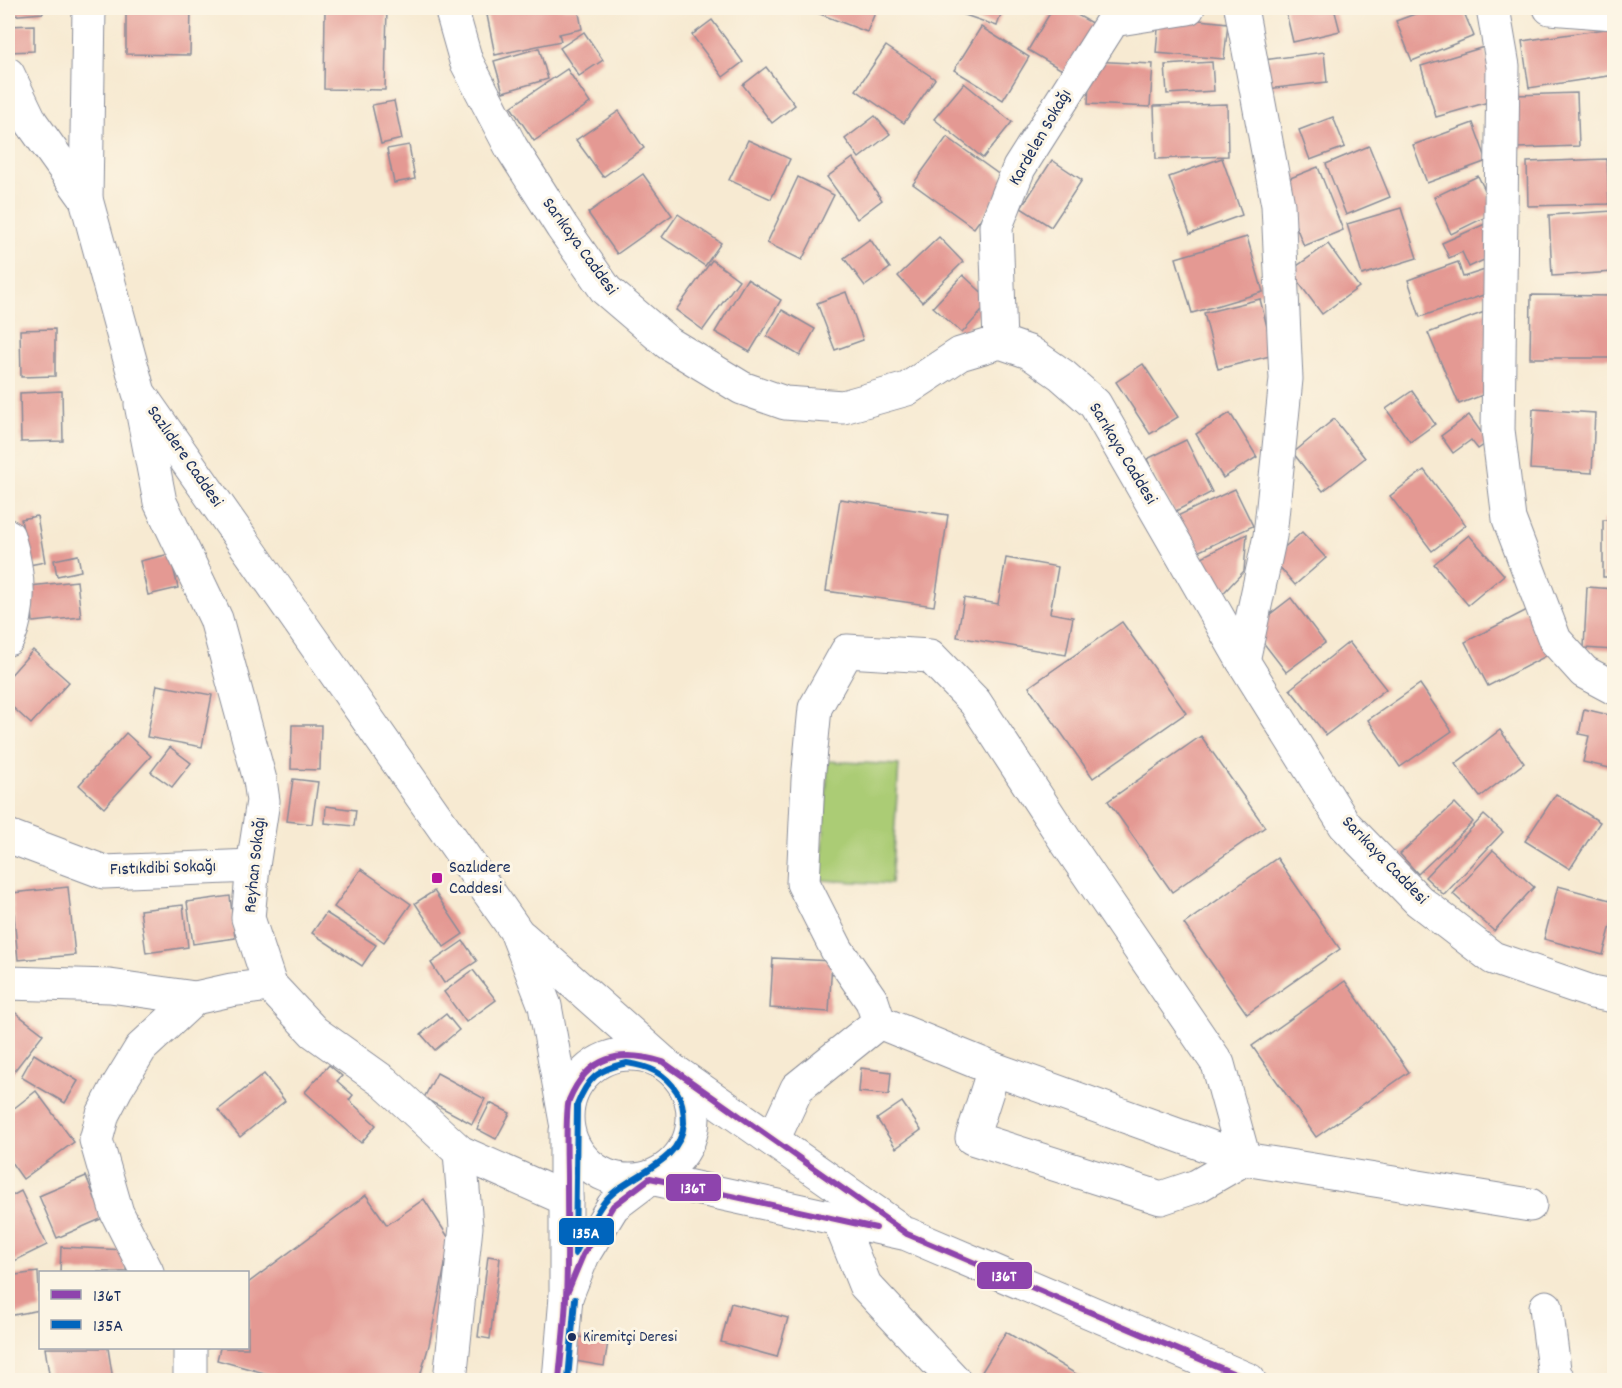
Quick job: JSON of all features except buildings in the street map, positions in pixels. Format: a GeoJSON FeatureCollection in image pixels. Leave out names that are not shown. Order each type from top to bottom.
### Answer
{"type":"FeatureCollection","features":[{"type":"Feature","properties":{"kind":"street","name":"Sazlıdere Caddesi"},"geometry":{"type":"LineString","coordinates":[[89,8],[86,199],[139,393],[516,931],[678,1076],[689,1093],[694,1114],[691,1134],[683,1153],[669,1168],[650,1178],[631,1181],[612,1179],[594,1171],[580,1158],[570,1141],[545,1006],[516,931]]}},
{"type":"Feature","properties":{"kind":"street","name":"Sarıkaya Caddesi"},"geometry":{"type":"LineString","coordinates":[[451,8],[466,61],[511,147],[562,227],[606,290],[668,344],[742,388],[784,403],[843,407],[907,389],[960,354],[1000,342],[1029,352],[1062,375],[1095,404],[1243,661],[1345,825],[1419,901],[1494,958],[1592,992],[1614,996]]}},
{"type":"Feature","properties":{"kind":"street","name":"Kardelen Sokağı"},"geometry":{"type":"LineString","coordinates":[[1000,342],[996,226],[1019,168],[1104,14],[1188,8]]}},
{"type":"Feature","properties":{"kind":"street"},"geometry":{"type":"LineString","coordinates":[[1241,8],[1278,205],[1286,379],[1270,536],[1243,661]]}},
{"type":"Feature","properties":{"kind":"street"},"geometry":{"type":"LineString","coordinates":[[1493,8],[1503,66],[1498,430],[1509,519],[1555,640],[1584,672],[1614,688]]}},
{"type":"Feature","properties":{"kind":"street"},"geometry":{"type":"LineString","coordinates":[[1550,8],[1614,13]]}},
{"type":"Feature","properties":{"kind":"street"},"geometry":{"type":"LineString","coordinates":[[8,74],[31,122],[86,199]]}},
{"type":"Feature","properties":{"kind":"street","name":"Reyhan Sokağı"},"geometry":{"type":"LineString","coordinates":[[139,393],[160,502],[216,619],[260,780],[263,801],[248,918],[270,986],[314,1032],[384,1082],[460,1152],[566,1199]]}},
{"type":"Feature","properties":{"kind":"street"},"geometry":{"type":"LineString","coordinates":[[8,536],[18,593],[13,627],[8,639]]}},
{"type":"Feature","properties":{"kind":"street"},"geometry":{"type":"LineString","coordinates":[[1244,1159],[1218,1065],[1067,843],[975,702],[930,656],[847,651],[815,708],[808,780],[803,883],[837,950],[872,1001],[879,1022],[994,1069],[1244,1159],[1530,1205]]}},
{"type":"Feature","properties":{"kind":"street","name":"Fıstıkdibi Sokağı"},"geometry":{"type":"LineString","coordinates":[[8,836],[104,872],[253,866]]}},
{"type":"Feature","properties":{"kind":"street"},"geometry":{"type":"LineString","coordinates":[[8,858],[42,850]]}},
{"type":"Feature","properties":{"kind":"street"},"geometry":{"type":"LineString","coordinates":[[8,983],[110,986],[195,998],[231,990],[270,986]]}},
{"type":"Feature","properties":{"kind":"street"},"geometry":{"type":"LineString","coordinates":[[146,1271],[117,1213],[96,1140],[108,1106],[141,1048],[195,998]]}},
{"type":"Feature","properties":{"kind":"street"},"geometry":{"type":"LineString","coordinates":[[773,1140],[797,1088],[879,1022]]}},
{"type":"Feature","properties":{"kind":"street","name":"Sazlıdere Caddesi"},"geometry":{"type":"LineString","coordinates":[[566,1122],[568,1102],[575,1084],[588,1069],[605,1059],[624,1054],[644,1055],[663,1062]]}},
{"type":"Feature","properties":{"kind":"street"},"geometry":{"type":"LineString","coordinates":[[663,1062],[907,1234]]}},
{"type":"Feature","properties":{"kind":"street"},"geometry":{"type":"LineString","coordinates":[[994,1069],[972,1138],[1161,1198],[1197,1186],[1244,1159]]}},
{"type":"Feature","properties":{"kind":"street"},"geometry":{"type":"LineString","coordinates":[[559,1380],[566,1297],[566,1122]]}},
{"type":"Feature","properties":{"kind":"street"},"geometry":{"type":"LineString","coordinates":[[450,1380],[466,1227],[460,1152]]}},
{"type":"Feature","properties":{"kind":"street"},"geometry":{"type":"LineString","coordinates":[[566,1297],[583,1255],[612,1206],[650,1178],[907,1234],[1249,1380]]}},
{"type":"Feature","properties":{"kind":"street"},"geometry":{"type":"LineString","coordinates":[[839,1220],[865,1285],[954,1380]]}},
{"type":"Feature","properties":{"kind":"street"},"geometry":{"type":"LineString","coordinates":[[1546,1307],[1555,1377],[1559,1380]]}},
{"type":"Feature","properties":{"kind":"street"},"geometry":{"type":"LineString","coordinates":[[190,1349],[190,1380]]}},
{"type":"Feature","properties":{"kind":"green space"},"geometry":{"type":"Polygon","coordinates":[[[828,761],[899,765],[891,884],[821,880],[828,761]]]}},
{"type":"Feature","properties":{"kind":"transit line","name":"136T"},"geometry":{"type":"LineString","coordinates":[[559,1380],[567,1282],[569,1100],[586,1073],[607,1059],[619,1056],[633,1056],[663,1062],[907,1234],[1249,1380]]}},
{"type":"Feature","properties":{"kind":"transit line","name":"135A"},"geometry":{"type":"LineString","coordinates":[[627,1063],[656,1072],[672,1085],[683,1107],[684,1123],[681,1137],[664,1159],[615,1191],[605,1201],[575,1254],[577,1105],[590,1081],[609,1068],[627,1063]]}},
{"type":"Feature","properties":{"kind":"transit line","name":"136T"},"geometry":{"type":"LineString","coordinates":[[568,1291],[583,1255],[613,1206],[650,1178],[876,1228]]}},
{"type":"Feature","properties":{"kind":"transit line","name":"135A"},"geometry":{"type":"LineString","coordinates":[[568,1380],[575,1299]]}},
{"type":"Feature","properties":{"kind":"place","name":"Sazlıdere Caddesi"},"geometry":{"type":"Point","coordinates":[437,878]}},
{"type":"Feature","properties":{"kind":"place","name":"Kiremitçi Deresi"},"geometry":{"type":"Point","coordinates":[572,1337]}}]}
